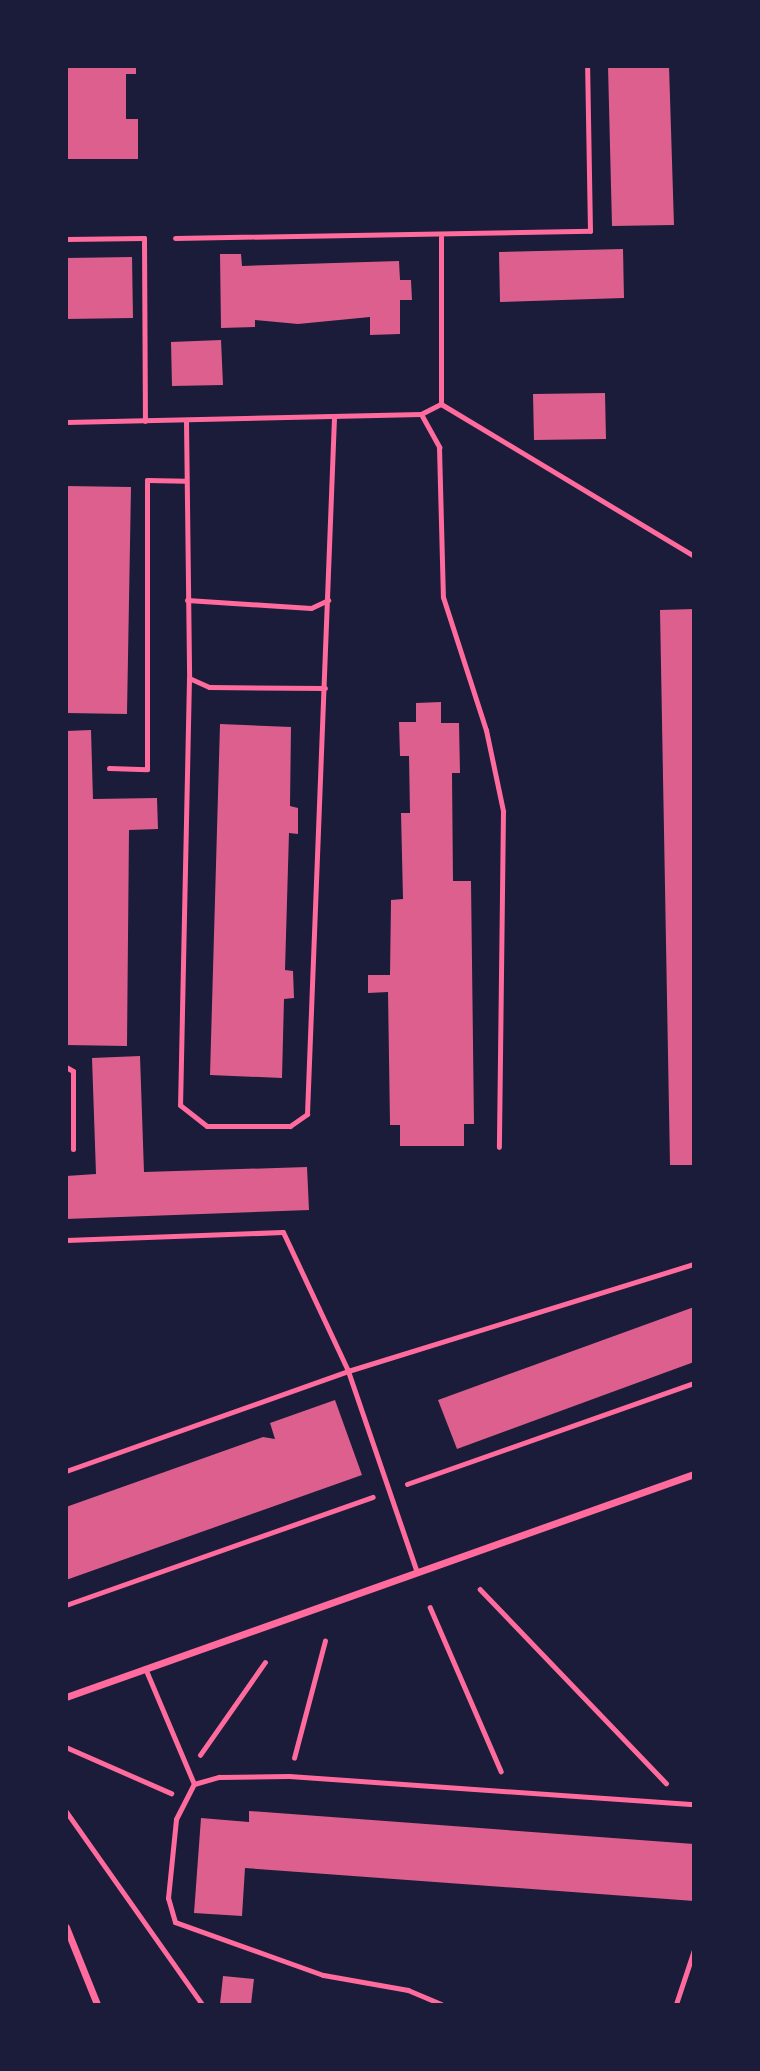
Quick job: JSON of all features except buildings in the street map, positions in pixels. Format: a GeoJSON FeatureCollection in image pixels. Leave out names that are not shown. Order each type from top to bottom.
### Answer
{"type":"FeatureCollection","features":[{"type":"Feature","properties":{"kind":"street"},"geometry":{"type":"LineString","coordinates":[[66,1697],[144,1666],[694,1474]]}},
{"type":"Feature","properties":{"kind":"street"},"geometry":{"type":"LineString","coordinates":[[66,1927],[97,2004]]}},
{"type":"Feature","properties":{"kind":"lane"},"geometry":{"type":"LineString","coordinates":[[176,238],[441,237],[590,231],[587,66]]}},
{"type":"Feature","properties":{"kind":"lane"},"geometry":{"type":"LineString","coordinates":[[440,404],[441,237]]}},
{"type":"Feature","properties":{"kind":"lane"},"geometry":{"type":"LineString","coordinates":[[66,239],[144,238],[145,421]]}},
{"type":"Feature","properties":{"kind":"lane"},"geometry":{"type":"LineString","coordinates":[[66,422],[421,414],[440,404]]}},
{"type":"Feature","properties":{"kind":"lane"},"geometry":{"type":"LineString","coordinates":[[440,404],[694,556]]}},
{"type":"Feature","properties":{"kind":"lane"},"geometry":{"type":"LineString","coordinates":[[421,414],[439,447],[443,597],[486,730],[503,811],[499,1147]]}},
{"type":"Feature","properties":{"kind":"lane"},"geometry":{"type":"LineString","coordinates":[[186,420],[189,678],[180,1105],[207,1126],[290,1126],[307,1114],[334,417]]}},
{"type":"Feature","properties":{"kind":"lane"},"geometry":{"type":"LineString","coordinates":[[109,768],[148,769],[147,480],[186,481]]}},
{"type":"Feature","properties":{"kind":"lane"},"geometry":{"type":"LineString","coordinates":[[187,600],[311,608],[328,600]]}},
{"type":"Feature","properties":{"kind":"lane"},"geometry":{"type":"LineString","coordinates":[[189,678],[209,687],[325,688]]}},
{"type":"Feature","properties":{"kind":"lane"},"geometry":{"type":"LineString","coordinates":[[66,1067],[73,1071],[73,1149]]}},
{"type":"Feature","properties":{"kind":"lane"},"geometry":{"type":"LineString","coordinates":[[66,1240],[283,1232],[348,1371],[416,1570]]}},
{"type":"Feature","properties":{"kind":"lane"},"geometry":{"type":"LineString","coordinates":[[66,1471],[348,1371],[694,1264]]}},
{"type":"Feature","properties":{"kind":"lane"},"geometry":{"type":"LineString","coordinates":[[144,1666],[194,1784]]}},
{"type":"Feature","properties":{"kind":"lane"},"geometry":{"type":"LineString","coordinates":[[441,2004],[408,1990],[323,1975],[175,1922],[168,1898],[184,1799],[194,1784],[219,1777],[289,1776],[694,1804]]}},
{"type":"Feature","properties":{"kind":"lane"},"geometry":{"type":"LineString","coordinates":[[676,2004],[694,1950]]}},
{"type":"Feature","properties":{"kind":"path"},"geometry":{"type":"LineString","coordinates":[[480,1589],[686,1804]]}},
{"type":"Feature","properties":{"kind":"path"},"geometry":{"type":"LineString","coordinates":[[430,1607],[510,1791]]}},
{"type":"Feature","properties":{"kind":"path"},"geometry":{"type":"LineString","coordinates":[[289,1776],[325,1641]]}},
{"type":"Feature","properties":{"kind":"path"},"geometry":{"type":"LineString","coordinates":[[190,1770],[265,1662]]}},
{"type":"Feature","properties":{"kind":"path"},"geometry":{"type":"LineString","coordinates":[[66,1747],[184,1799]]}},
{"type":"Feature","properties":{"kind":"path"},"geometry":{"type":"LineString","coordinates":[[66,1811],[202,2004]]}}]}
